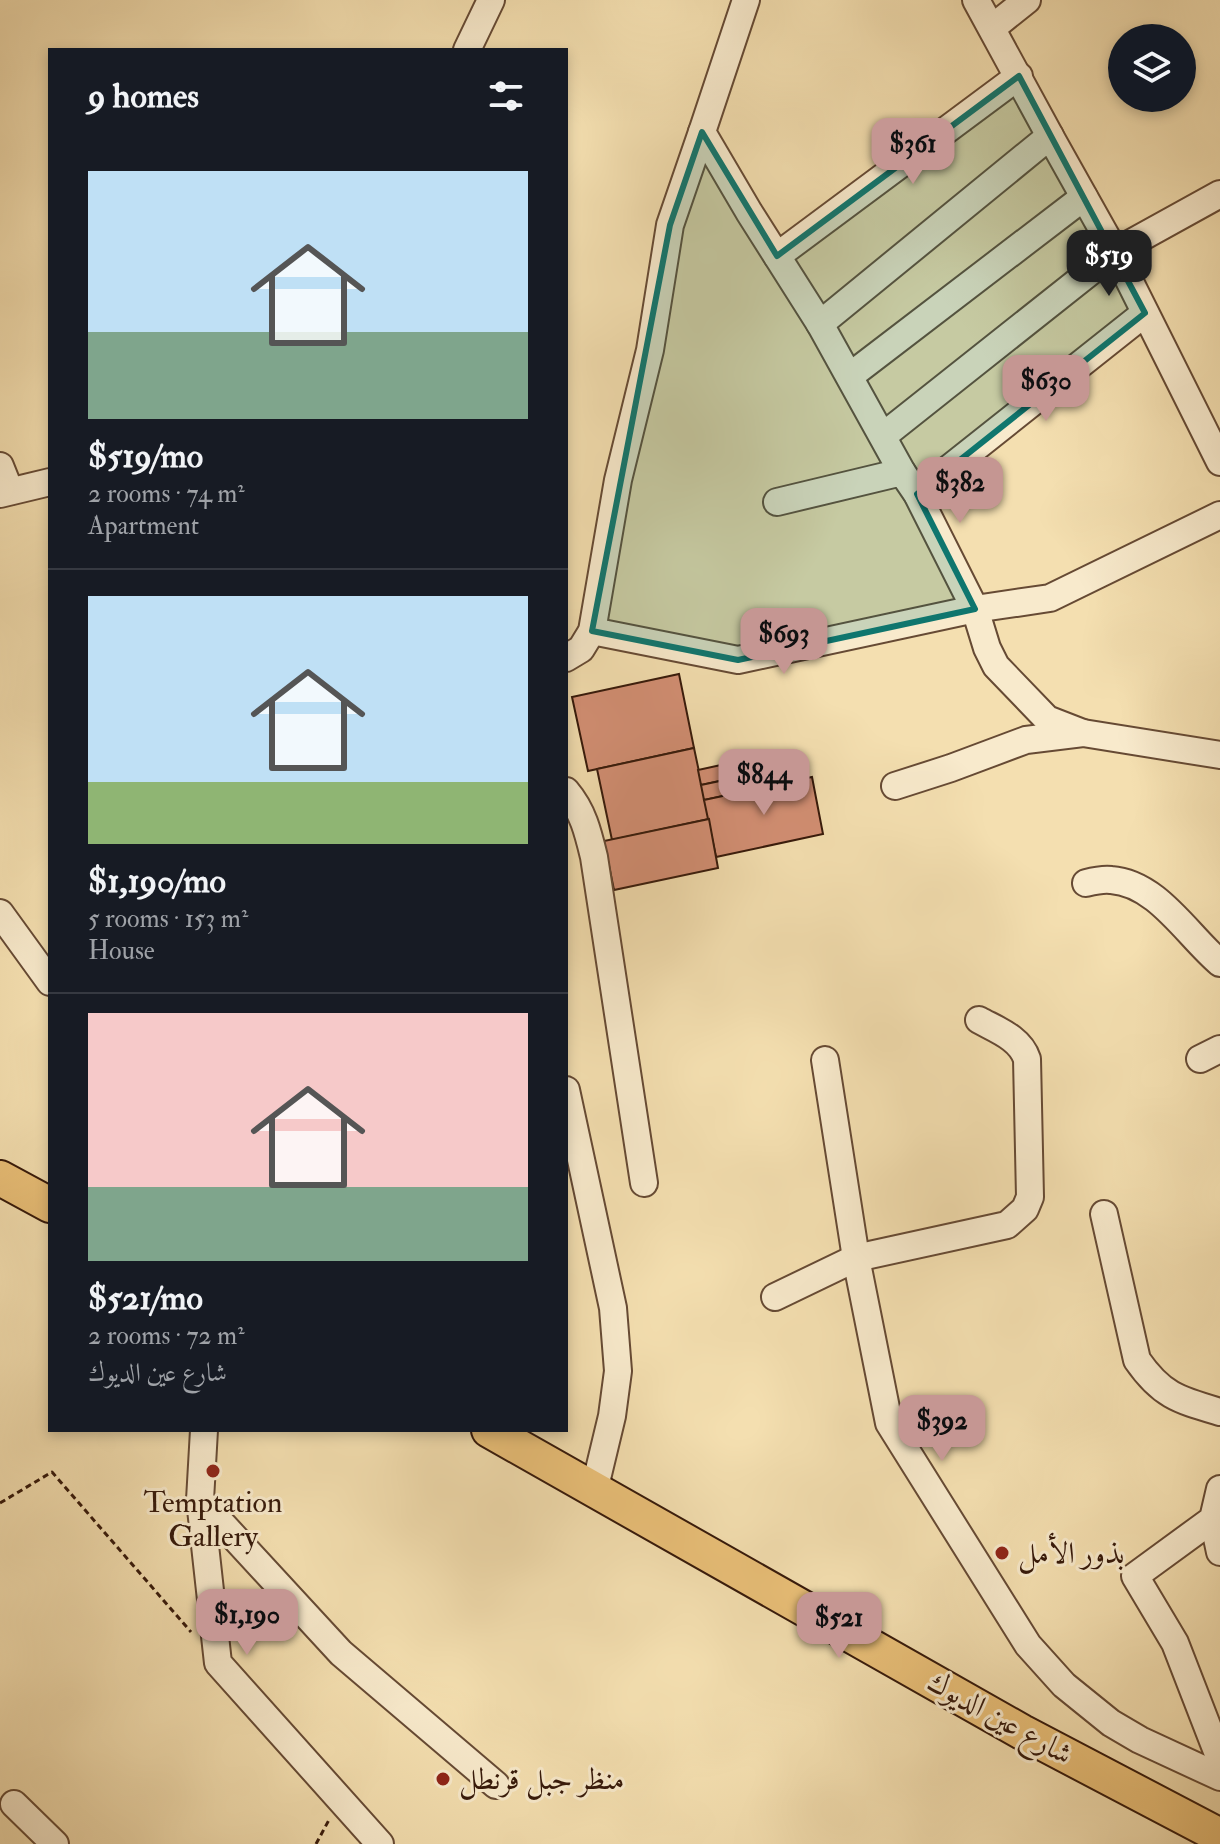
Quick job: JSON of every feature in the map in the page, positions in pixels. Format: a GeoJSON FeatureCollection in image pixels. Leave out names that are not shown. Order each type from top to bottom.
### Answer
{"type":"FeatureCollection","features":[{"type":"Feature","properties":{"kind":"main road"},"geometry":{"type":"LineString","coordinates":[[0,1178],[48,1204]]}},
{"type":"Feature","properties":{"kind":"main road","name":"شارع عين الديوك"},"geometry":{"type":"LineString","coordinates":[[492,1432],[1022,1732],[1220,1836]]}},
{"type":"Feature","properties":{"kind":"street"},"geometry":{"type":"LineString","coordinates":[[468,48],[491,0]]}},
{"type":"Feature","properties":{"kind":"street"},"geometry":{"type":"LineString","coordinates":[[568,657],[581,649],[592,631],[618,480],[650,350],[670,225],[746,0]]}},
{"type":"Feature","properties":{"kind":"street"},"geometry":{"type":"LineString","coordinates":[[976,0],[1115,252],[1220,462]]}},
{"type":"Feature","properties":{"kind":"street"},"geometry":{"type":"LineString","coordinates":[[992,28],[1027,0]]}},
{"type":"Feature","properties":{"kind":"street"},"geometry":{"type":"LineString","coordinates":[[777,256],[1019,76]]}},
{"type":"Feature","properties":{"kind":"street"},"geometry":{"type":"LineString","coordinates":[[702,132],[820,324],[917,494],[975,609],[996,666],[1047,719],[1083,733],[1220,755]]}},
{"type":"Feature","properties":{"kind":"street"},"geometry":{"type":"LineString","coordinates":[[820,324],[1050,136]]}},
{"type":"Feature","properties":{"kind":"street"},"geometry":{"type":"LineString","coordinates":[[883,436],[1115,252],[1220,194]]}},
{"type":"Feature","properties":{"kind":"street"},"geometry":{"type":"LineString","coordinates":[[850,376],[1084,197]]}},
{"type":"Feature","properties":{"kind":"street"},"geometry":{"type":"LineString","coordinates":[[917,494],[1145,313]]}},
{"type":"Feature","properties":{"kind":"street"},"geometry":{"type":"LineString","coordinates":[[0,466],[5,493],[48,482]]}},
{"type":"Feature","properties":{"kind":"street"},"geometry":{"type":"LineString","coordinates":[[777,502],[902,472]]}},
{"type":"Feature","properties":{"kind":"street"},"geometry":{"type":"LineString","coordinates":[[592,631],[738,660],[975,609],[1050,598],[1220,515]]}},
{"type":"Feature","properties":{"kind":"street"},"geometry":{"type":"LineString","coordinates":[[895,786],[1026,740],[1083,733]]}},
{"type":"Feature","properties":{"kind":"street"},"geometry":{"type":"LineString","coordinates":[[568,794],[582,816],[594,857],[644,1183]]}},
{"type":"Feature","properties":{"kind":"street"},"geometry":{"type":"LineString","coordinates":[[1086,883],[1109,879],[1128,883],[1154,898],[1220,963]]}},
{"type":"Feature","properties":{"kind":"street"},"geometry":{"type":"LineString","coordinates":[[0,913],[48,979]]}},
{"type":"Feature","properties":{"kind":"street"},"geometry":{"type":"LineString","coordinates":[[775,1297],[856,1258],[1007,1225],[1025,1209],[1032,1184],[1027,1059],[1024,1049],[1017,1042],[979,1020]]}},
{"type":"Feature","properties":{"kind":"street"},"geometry":{"type":"LineString","coordinates":[[825,1060],[856,1258],[889,1423],[1028,1645],[1064,1685],[1111,1723],[1220,1777]]}},
{"type":"Feature","properties":{"kind":"street"},"geometry":{"type":"LineString","coordinates":[[568,1099],[613,1308],[618,1371],[612,1416],[594,1491]]}},
{"type":"Feature","properties":{"kind":"street"},"geometry":{"type":"LineString","coordinates":[[1104,1214],[1137,1360],[1163,1392],[1220,1412]]}},
{"type":"Feature","properties":{"kind":"street"},"geometry":{"type":"LineString","coordinates":[[204,1432],[200,1500],[218,1663],[380,1844]]}},
{"type":"Feature","properties":{"kind":"street"},"geometry":{"type":"LineString","coordinates":[[1220,1489],[1213,1519],[1220,1552]]}},
{"type":"Feature","properties":{"kind":"street"},"geometry":{"type":"LineString","coordinates":[[200,1500],[341,1653],[496,1785]]}},
{"type":"Feature","properties":{"kind":"street"},"geometry":{"type":"LineString","coordinates":[[1213,1519],[1135,1576],[1175,1643],[1220,1759]]}},
{"type":"Feature","properties":{"kind":"street"},"geometry":{"type":"LineString","coordinates":[[14,1804],[55,1844]]}},
{"type":"Feature","properties":{"kind":"path"},"geometry":{"type":"LineString","coordinates":[[0,1503],[52,1472],[218,1663]]}},
{"type":"Feature","properties":{"kind":"path"},"geometry":{"type":"LineString","coordinates":[[316,1844],[338,1800]]}},
{"type":"Feature","properties":{"kind":"highlighted area"},"geometry":{"type":"Polygon","coordinates":[[[1019,76],[1145,313],[917,494],[975,609],[738,660],[592,631],[670,225],[702,132],[777,256],[1019,76]]]}},
{"type":"Feature","properties":{"kind":"building"},"geometry":{"type":"Polygon","coordinates":[[[679,674],[694,748],[588,771],[572,697],[679,674]]]}},
{"type":"Feature","properties":{"kind":"building"},"geometry":{"type":"Polygon","coordinates":[[[694,748],[709,819],[612,840],[597,769],[694,748]]]}},
{"type":"Feature","properties":{"kind":"building"},"geometry":{"type":"Polygon","coordinates":[[[762,756],[765,771],[701,785],[698,770],[762,756]]]}},
{"type":"Feature","properties":{"kind":"building"},"geometry":{"type":"Polygon","coordinates":[[[791,766],[794,781],[704,800],[701,785],[791,766]]]}},
{"type":"Feature","properties":{"kind":"building"},"geometry":{"type":"Polygon","coordinates":[[[812,777],[823,834],[716,857],[704,800],[812,777]]]}},
{"type":"Feature","properties":{"kind":"building"},"geometry":{"type":"Polygon","coordinates":[[[709,819],[718,868],[614,890],[604,841],[709,819]]]}},
{"type":"Feature","properties":{"kind":"place","name":"Temptation Gallery"},"geometry":{"type":"Point","coordinates":[213,1471]}},
{"type":"Feature","properties":{"kind":"place","name":"بذور الأمل"},"geometry":{"type":"Point","coordinates":[1002,1553]}},
{"type":"Feature","properties":{"kind":"place","name":"منظر جبل قرنطل"},"geometry":{"type":"Point","coordinates":[443,1779]}}]}
